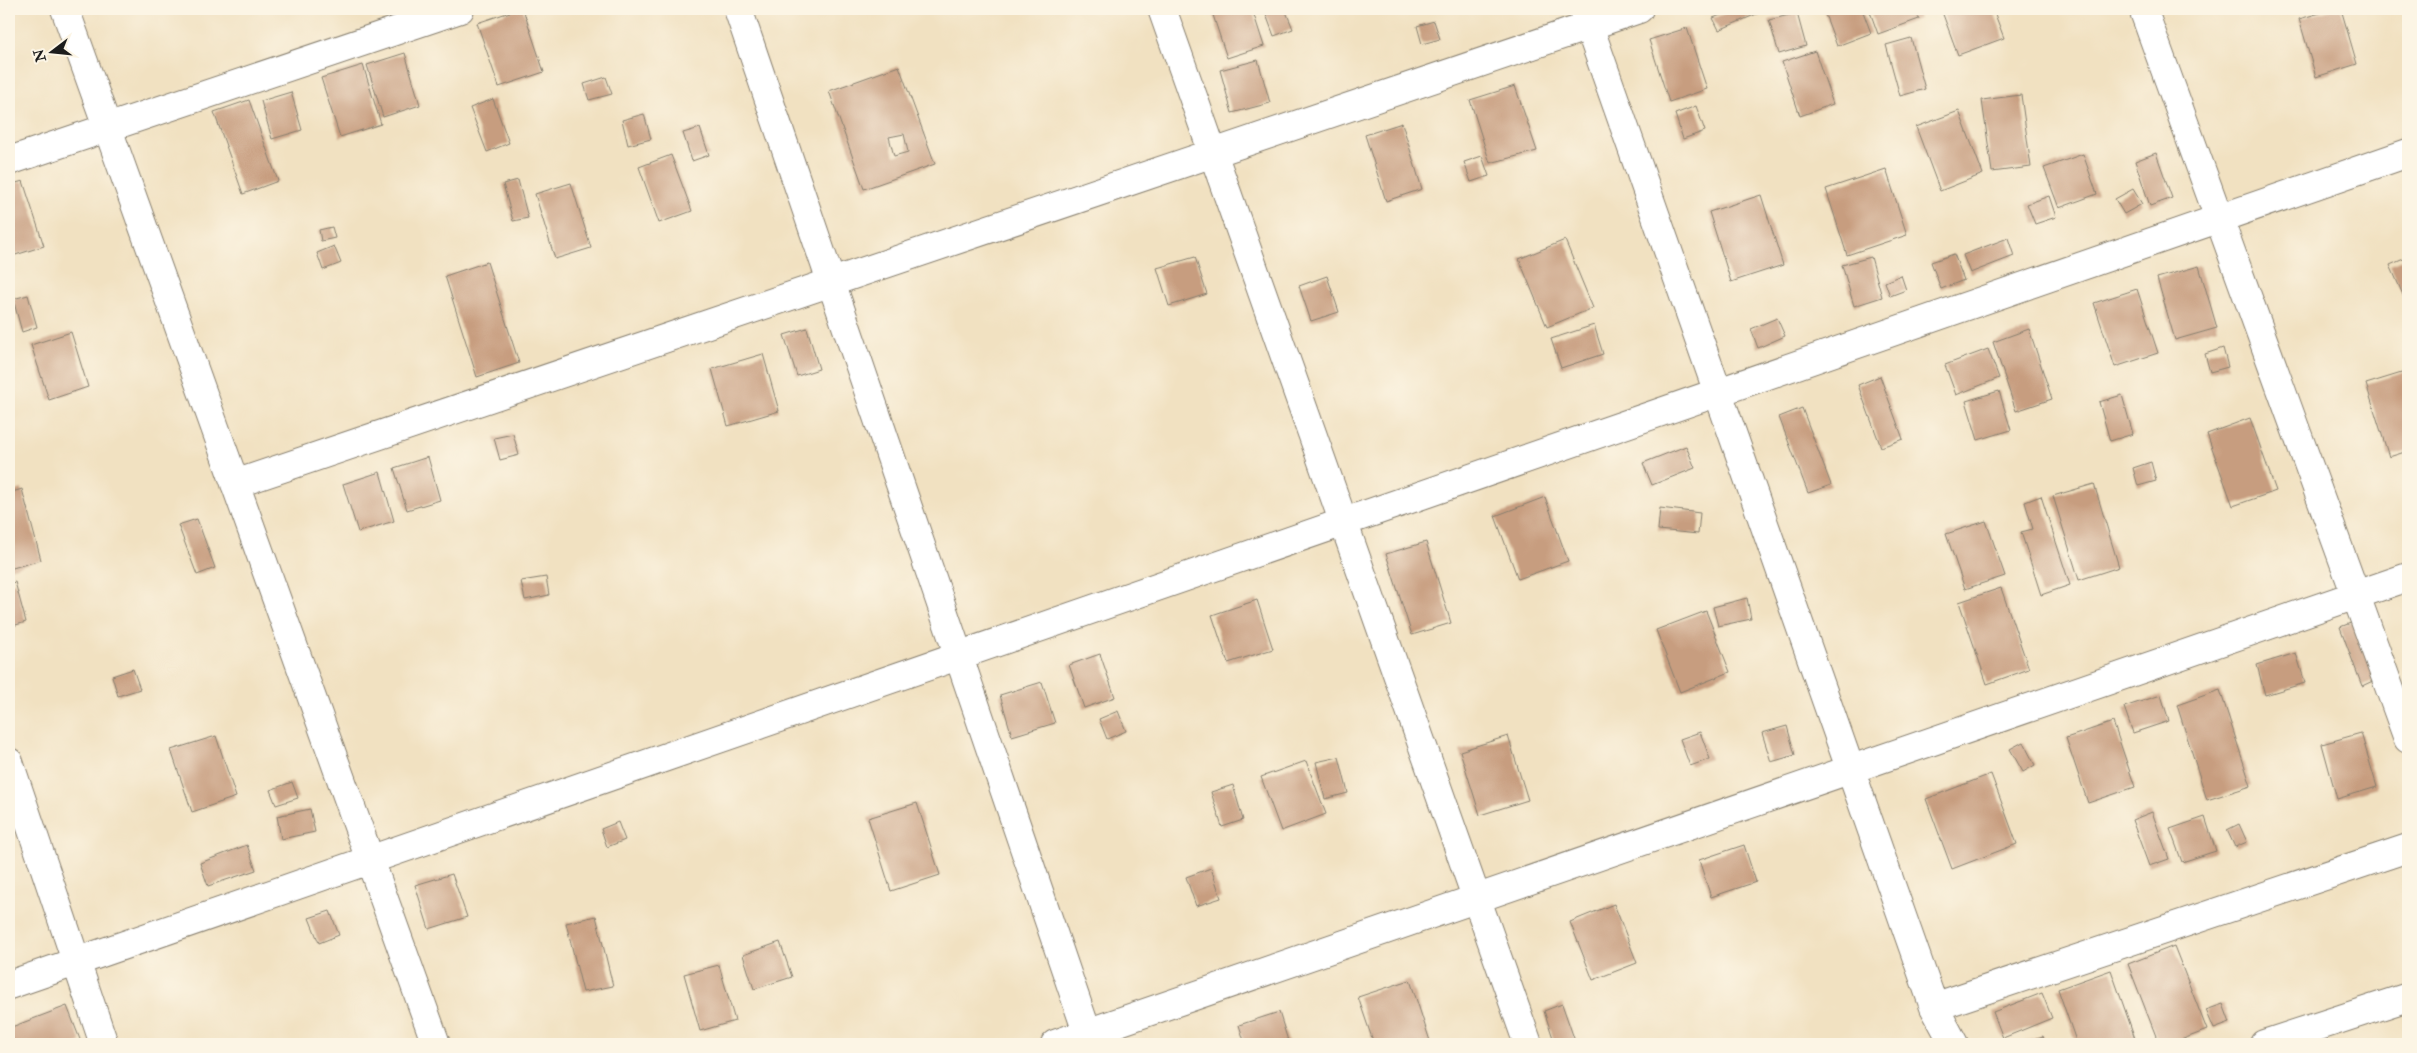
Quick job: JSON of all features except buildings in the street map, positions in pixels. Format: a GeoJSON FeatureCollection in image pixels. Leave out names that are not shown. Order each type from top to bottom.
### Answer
{"type":"FeatureCollection","features":[{"type":"Feature","properties":{"kind":"street"},"geometry":{"type":"LineString","coordinates":[[65,9],[436,1044]]}},
{"type":"Feature","properties":{"kind":"street"},"geometry":{"type":"LineString","coordinates":[[9,161],[460,9]]}},
{"type":"Feature","properties":{"kind":"street"},"geometry":{"type":"LineString","coordinates":[[738,9],[1089,1039]]}},
{"type":"Feature","properties":{"kind":"street"},"geometry":{"type":"LineString","coordinates":[[1162,9],[1528,1044]]}},
{"type":"Feature","properties":{"kind":"street"},"geometry":{"type":"LineString","coordinates":[[235,484],[1213,153],[1586,17],[1639,9]]}},
{"type":"Feature","properties":{"kind":"street"},"geometry":{"type":"LineString","coordinates":[[2143,9],[2408,738]]}},
{"type":"Feature","properties":{"kind":"street"},"geometry":{"type":"LineString","coordinates":[[1586,17],[1934,1007],[1954,1044]]}},
{"type":"Feature","properties":{"kind":"street"},"geometry":{"type":"LineString","coordinates":[[9,985],[2408,152]]}},
{"type":"Feature","properties":{"kind":"street"},"geometry":{"type":"LineString","coordinates":[[1055,1044],[1089,1039],[1476,899],[2408,577]]}},
{"type":"Feature","properties":{"kind":"street"},"geometry":{"type":"LineString","coordinates":[[9,762],[104,1044]]}},
{"type":"Feature","properties":{"kind":"street"},"geometry":{"type":"LineString","coordinates":[[1934,1007],[2408,848]]}},
{"type":"Feature","properties":{"kind":"street"},"geometry":{"type":"LineString","coordinates":[[2264,1044],[2408,997]]}}]}
